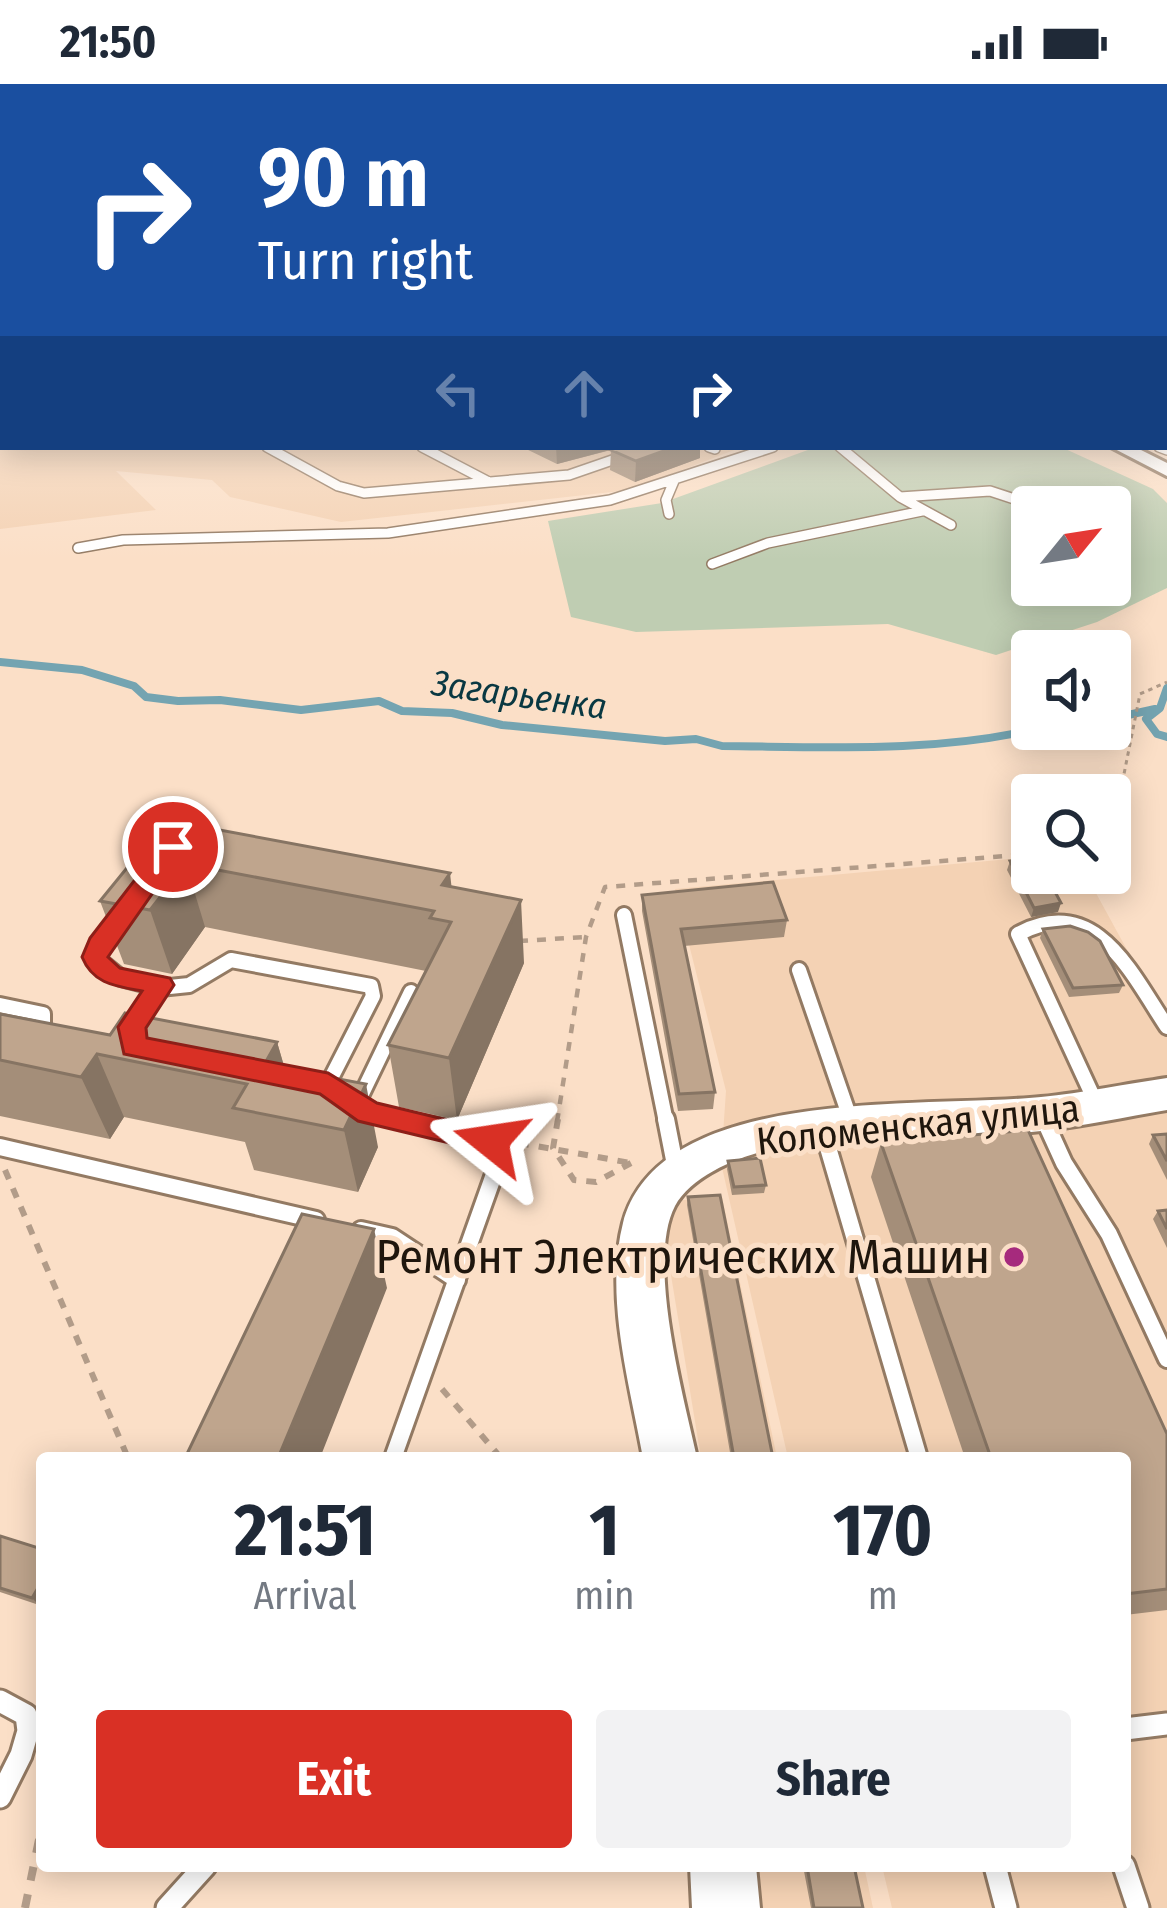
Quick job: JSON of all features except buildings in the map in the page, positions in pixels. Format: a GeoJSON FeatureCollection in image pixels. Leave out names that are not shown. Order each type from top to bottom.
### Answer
{"type":"FeatureCollection","features":[{"type":"Feature","properties":{"kind":"main road","name":"Коломенская улица"},"geometry":{"type":"LineString","coordinates":[[677,1175],[734,1143],[775,1132],[1042,1114],[1167,1094]]}},
{"type":"Feature","properties":{"kind":"main road"},"geometry":{"type":"LineString","coordinates":[[669,1452],[647,1331],[641,1247],[654,1200],[677,1175]]}},
{"type":"Feature","properties":{"kind":"main road"},"geometry":{"type":"LineString","coordinates":[[724,1872],[727,1908]]}},
{"type":"Feature","properties":{"kind":"street"},"geometry":{"type":"LineString","coordinates":[[1126,450],[1167,470]]}},
{"type":"Feature","properties":{"kind":"lane"},"geometry":{"type":"LineString","coordinates":[[273,450],[351,492],[569,476],[642,450]]}},
{"type":"Feature","properties":{"kind":"lane"},"geometry":{"type":"LineString","coordinates":[[428,450],[490,482]]}},
{"type":"Feature","properties":{"kind":"lane"},"geometry":{"type":"LineString","coordinates":[[78,548],[146,539],[388,533],[610,500],[763,450]]}},
{"type":"Feature","properties":{"kind":"lane"},"geometry":{"type":"LineString","coordinates":[[844,450],[901,497],[951,525]]}},
{"type":"Feature","properties":{"kind":"lane"},"geometry":{"type":"LineString","coordinates":[[669,514],[666,500],[674,481]]}},
{"type":"Feature","properties":{"kind":"lane"},"geometry":{"type":"LineString","coordinates":[[901,497],[990,490],[1011,494]]}},
{"type":"Feature","properties":{"kind":"lane"},"geometry":{"type":"LineString","coordinates":[[712,564],[768,543],[922,511]]}},
{"type":"Feature","properties":{"kind":"lane"},"geometry":{"type":"LineString","coordinates":[[136,896],[95,957],[100,968],[114,976],[178,988],[205,978],[218,962],[231,960],[370,986],[373,996],[328,1084]]}},
{"type":"Feature","properties":{"kind":"lane"},"geometry":{"type":"LineString","coordinates":[[624,914],[677,1175]]}},
{"type":"Feature","properties":{"kind":"lane"},"geometry":{"type":"LineString","coordinates":[[1099,1107],[1018,934],[1033,923],[1076,920],[1108,940],[1167,1027]]}},
{"type":"Feature","properties":{"kind":"lane"},"geometry":{"type":"LineString","coordinates":[[799,970],[918,1452]]}},
{"type":"Feature","properties":{"kind":"lane"},"geometry":{"type":"LineString","coordinates":[[116,1050],[134,1046],[132,1027],[160,985]]}},
{"type":"Feature","properties":{"kind":"lane"},"geometry":{"type":"LineString","coordinates":[[357,1105],[411,992]]}},
{"type":"Feature","properties":{"kind":"lane"},"geometry":{"type":"LineString","coordinates":[[0,1005],[43,1014],[43,1023],[19,1044],[44,1049]]}},
{"type":"Feature","properties":{"kind":"lane"},"geometry":{"type":"LineString","coordinates":[[306,1080],[328,1084],[368,1113],[476,1134],[498,1150],[395,1452]]}},
{"type":"Feature","properties":{"kind":"lane"},"geometry":{"type":"LineString","coordinates":[[1042,1114],[1064,1163],[1109,1234],[1167,1359]]}},
{"type":"Feature","properties":{"kind":"lane"},"geometry":{"type":"LineString","coordinates":[[0,1147],[298,1225],[325,1222]]}},
{"type":"Feature","properties":{"kind":"lane"},"geometry":{"type":"LineString","coordinates":[[347,1227],[392,1238],[457,1280]]}},
{"type":"Feature","properties":{"kind":"lane"},"geometry":{"type":"LineString","coordinates":[[0,1701],[26,1715],[28,1731],[0,1797]]}},
{"type":"Feature","properties":{"kind":"lane"},"geometry":{"type":"LineString","coordinates":[[1131,1728],[1167,1724]]}},
{"type":"Feature","properties":{"kind":"lane"},"geometry":{"type":"LineString","coordinates":[[167,1908],[200,1872]]}},
{"type":"Feature","properties":{"kind":"lane"},"geometry":{"type":"LineString","coordinates":[[997,1872],[1006,1908]]}},
{"type":"Feature","properties":{"kind":"lane"},"geometry":{"type":"LineString","coordinates":[[1126,1872],[1138,1908]]}},
{"type":"Feature","properties":{"kind":"path"},"geometry":{"type":"LineString","coordinates":[[1123,774],[1140,694],[1167,682]]}},
{"type":"Feature","properties":{"kind":"path"},"geometry":{"type":"LineString","coordinates":[[498,1150],[520,1142],[553,1148],[592,1156],[631,1163],[596,1182],[574,1180],[553,1148],[586,937],[605,887],[1011,856]]}},
{"type":"Feature","properties":{"kind":"path"},"geometry":{"type":"LineString","coordinates":[[499,942],[586,937]]}},
{"type":"Feature","properties":{"kind":"path"},"geometry":{"type":"LineString","coordinates":[[0,1160],[125,1452]]}},
{"type":"Feature","properties":{"kind":"path"},"geometry":{"type":"LineString","coordinates":[[425,1369],[496,1452]]}},
{"type":"Feature","properties":{"kind":"path"},"geometry":{"type":"LineString","coordinates":[[25,1908],[36,1854]]}},
{"type":"Feature","properties":{"kind":"shaded area"},"geometry":{"type":"Polygon","coordinates":[[[0,450],[734,450],[630,490],[341,522],[230,497],[212,480],[116,471],[156,510],[0,529],[0,450]]]}},
{"type":"Feature","properties":{"kind":"shaded area"},"geometry":{"type":"Polygon","coordinates":[[[1011,859],[1011,894],[1096,894],[1167,1023],[1167,1908],[892,1908],[883,1872],[1131,1872],[1131,1452],[787,1452],[721,1163],[726,1091],[675,889],[1011,859]]]}},
{"type":"Feature","properties":{"kind":"shaded area"},"geometry":{"type":"Polygon","coordinates":[[[722,1197],[776,1452],[700,1452],[659,1202],[722,1197]]]}},
{"type":"Feature","properties":{"kind":"shaded area"},"geometry":{"type":"Polygon","coordinates":[[[759,1872],[865,1872],[873,1908],[757,1908],[759,1872]]]}},
{"type":"Feature","properties":{"kind":"green space"},"geometry":{"type":"Polygon","coordinates":[[[808,450],[1068,450],[1153,489],[1167,503],[1167,588],[1131,605],[1131,486],[1011,486],[1011,606],[1130,606],[1073,630],[1011,630],[1011,650],[996,655],[888,624],[636,632],[571,617],[548,521],[662,503],[808,450]]]}},
{"type":"Feature","properties":{"kind":"waterway","name":"Загарьенка"},"geometry":{"type":"LineString","coordinates":[[0,662],[82,670],[134,686],[146,697],[178,701],[220,700],[301,710],[379,701],[402,711],[452,713],[502,725],[665,741],[696,739],[722,746],[920,745],[1011,734]]}},
{"type":"Feature","properties":{"kind":"waterway"},"geometry":{"type":"LineString","coordinates":[[1167,688],[1160,708],[1146,719],[1157,734],[1167,737]]}},
{"type":"Feature","properties":{"kind":"waterway","name":"Загарьенка"},"geometry":{"type":"LineString","coordinates":[[1131,714],[1155,709]]}},
{"type":"Feature","properties":{"kind":"place","name":"Ремонт Электрических Машин"},"geometry":{"type":"Point","coordinates":[1014,1257]}},
{"type":"Feature","properties":{"kind":"route"},"geometry":{"type":"LineString","coordinates":[[173,847],[99,944],[95,957],[100,968],[114,976],[160,985],[132,1027],[134,1046],[328,1084],[368,1113],[491,1141]]}}]}
